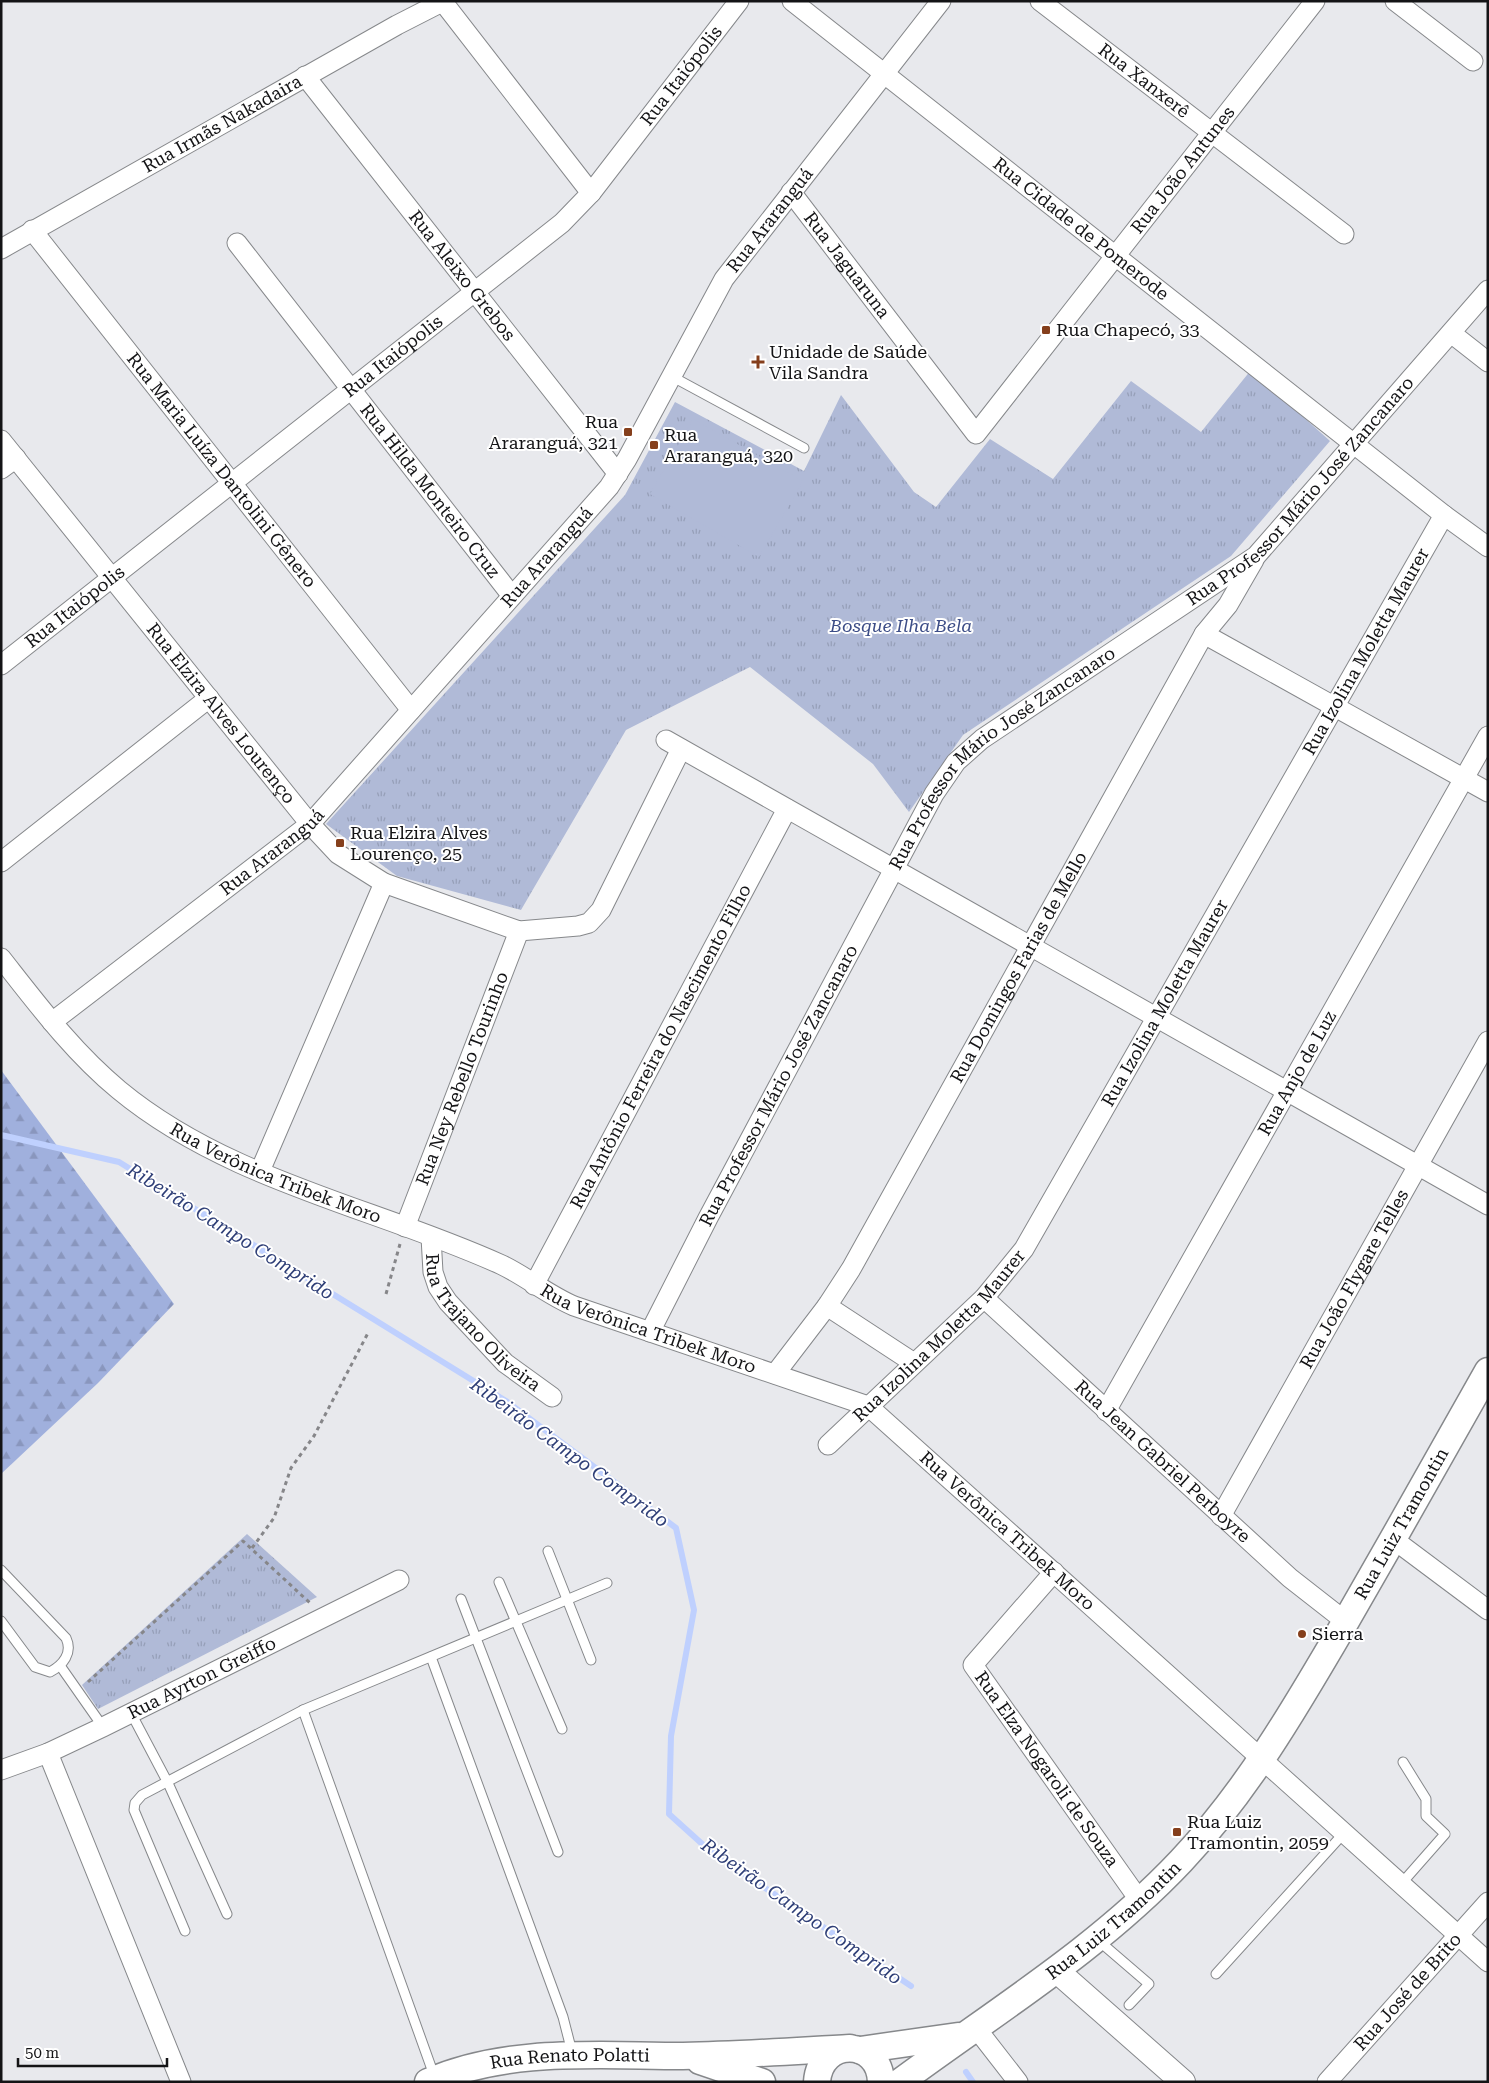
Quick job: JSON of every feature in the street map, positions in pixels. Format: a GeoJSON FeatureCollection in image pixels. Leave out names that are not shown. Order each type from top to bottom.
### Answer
{"type":"FeatureCollection","features":[{"type":"Feature","properties":{"kind":"main road","name":"Rua Luiz Tramontin"},"geometry":{"type":"LineString","coordinates":[[900,2082],[1056,1971],[1096,1939],[1140,1901],[1220,1818],[1262,1759],[1345,1621],[1488,1371]]}},
{"type":"Feature","properties":{"kind":"main road","name":"Rua Luiz Tramontin"},"geometry":{"type":"LineString","coordinates":[[855,2049],[969,2032]]}},
{"type":"Feature","properties":{"kind":"main road","name":"Rua Renato Polatti"},"geometry":{"type":"LineString","coordinates":[[432,2080],[504,2061],[572,2055],[685,2056],[855,2049]]}},
{"type":"Feature","properties":{"kind":"main road"},"geometry":{"type":"LineString","coordinates":[[817,2082],[820,2068],[830,2055],[839,2050],[855,2049],[876,2062],[880,2070],[882,2082]]}},
{"type":"Feature","properties":{"kind":"main road","name":"Rua Renato Polatti"},"geometry":{"type":"LineString","coordinates":[[685,2056],[762,2082]]}},
{"type":"Feature","properties":{"kind":"street"},"geometry":{"type":"LineString","coordinates":[[443,1],[591,193]]}},
{"type":"Feature","properties":{"kind":"street","name":"Rua Irmãs Nakadaira"},"geometry":{"type":"LineString","coordinates":[[1,248],[305,76],[443,1]]}},
{"type":"Feature","properties":{"kind":"street","name":"Rua Itaiópolis"},"geometry":{"type":"LineString","coordinates":[[1,665],[562,223],[591,193],[739,1]]}},
{"type":"Feature","properties":{"kind":"street","name":"Rua Cidade de Pomerode"},"geometry":{"type":"LineString","coordinates":[[792,1],[1444,516],[1488,547]]}},
{"type":"Feature","properties":{"kind":"street","name":"Rua Araranguá"},"geometry":{"type":"LineString","coordinates":[[52,1022],[310,824],[512,596],[618,474],[724,279],[941,1]]}},
{"type":"Feature","properties":{"kind":"street","name":"Rua Xanxerê"},"geometry":{"type":"LineString","coordinates":[[1040,1],[1344,234]]}},
{"type":"Feature","properties":{"kind":"street","name":"Rua João Antunes"},"geometry":{"type":"LineString","coordinates":[[976,434],[1315,1]]}},
{"type":"Feature","properties":{"kind":"street"},"geometry":{"type":"LineString","coordinates":[[1395,1],[1473,61]]}},
{"type":"Feature","properties":{"kind":"street","name":"Rua Aleixo Grebos"},"geometry":{"type":"LineString","coordinates":[[305,76],[618,474]]}},
{"type":"Feature","properties":{"kind":"street","name":"Rua Jaguaruna"},"geometry":{"type":"LineString","coordinates":[[791,192],[976,434]]}},
{"type":"Feature","properties":{"kind":"street","name":"Rua Maria Luíza Dantolini Gênero"},"geometry":{"type":"LineString","coordinates":[[32,230],[411,710]]}},
{"type":"Feature","properties":{"kind":"street","name":"Rua Hilda Monteiro Cruz"},"geometry":{"type":"LineString","coordinates":[[238,243],[512,596]]}},
{"type":"Feature","properties":{"kind":"street","name":"Rua Professor Mário José Zancanaro"},"geometry":{"type":"LineString","coordinates":[[650,1332],[717,1200],[944,778],[968,750],[1256,556],[1488,290]]}},
{"type":"Feature","properties":{"kind":"street"},"geometry":{"type":"LineString","coordinates":[[1451,332],[1488,362]]}},
{"type":"Feature","properties":{"kind":"street","name":"Rua Elzira Alves Lourenço"},"geometry":{"type":"LineString","coordinates":[[1,440],[8,464],[112,578],[310,824],[338,854],[384,883],[520,931]]}},
{"type":"Feature","properties":{"kind":"street","name":"Rua Izolina Moletta Maurer"},"geometry":{"type":"LineString","coordinates":[[828,1445],[984,1298],[1010,1268],[1040,1222],[1444,516]]}},
{"type":"Feature","properties":{"kind":"street","name":"Rua Domingos Farias de Mello"},"geometry":{"type":"LineString","coordinates":[[775,1374],[827,1306],[851,1269],[1204,634],[1228,606],[1256,556]]}},
{"type":"Feature","properties":{"kind":"street"},"geometry":{"type":"LineString","coordinates":[[1204,634],[1488,792]]}},
{"type":"Feature","properties":{"kind":"street"},"geometry":{"type":"LineString","coordinates":[[1,862],[209,698]]}},
{"type":"Feature","properties":{"kind":"street","name":"Rua Anjo de Luz"},"geometry":{"type":"LineString","coordinates":[[1106,1412],[1488,736]]}},
{"type":"Feature","properties":{"kind":"street"},"geometry":{"type":"LineString","coordinates":[[520,931],[569,928],[589,922],[596,917],[673,744],[1488,1205]]}},
{"type":"Feature","properties":{"kind":"street","name":"Rua Antônio Ferreira do Nascimento Filho"},"geometry":{"type":"LineString","coordinates":[[534,1285],[787,809]]}},
{"type":"Feature","properties":{"kind":"street"},"geometry":{"type":"LineString","coordinates":[[260,1171],[384,883]]}},
{"type":"Feature","properties":{"kind":"street","name":"Rua Ney Rebello Tourinho"},"geometry":{"type":"LineString","coordinates":[[405,1228],[520,931]]}},
{"type":"Feature","properties":{"kind":"street","name":"Rua Verônica Tribek Moro"},"geometry":{"type":"LineString","coordinates":[[1,958],[52,1022],[98,1071],[146,1110],[201,1144],[260,1171],[502,1265],[534,1285],[574,1306],[868,1406],[1488,1962]]}},
{"type":"Feature","properties":{"kind":"street","name":"Rua João Flygare Telles"},"geometry":{"type":"LineString","coordinates":[[1221,1516],[1488,1041]]}},
{"type":"Feature","properties":{"kind":"street","name":"Rua Trajano Oliveira"},"geometry":{"type":"LineString","coordinates":[[431,1238],[433,1272],[438,1287],[448,1302],[505,1363],[552,1397]]}},
{"type":"Feature","properties":{"kind":"street","name":"Rua Jean Gabriel Perboyre"},"geometry":{"type":"LineString","coordinates":[[984,1298],[1106,1412],[1290,1578],[1345,1621]]}},
{"type":"Feature","properties":{"kind":"street"},"geometry":{"type":"LineString","coordinates":[[827,1306],[914,1363]]}},
{"type":"Feature","properties":{"kind":"street"},"geometry":{"type":"LineString","coordinates":[[1393,1539],[1488,1610]]}},
{"type":"Feature","properties":{"kind":"street","name":"Rua Elza Nogaroli de Souza"},"geometry":{"type":"LineString","coordinates":[[1054,1572],[973,1665],[1140,1901]]}},
{"type":"Feature","properties":{"kind":"street","name":"Rua Ayrton Greiffo"},"geometry":{"type":"LineString","coordinates":[[1,1770],[48,1752],[103,1727],[399,1580]]}},
{"type":"Feature","properties":{"kind":"street"},"geometry":{"type":"LineString","coordinates":[[48,1752],[181,2082]]}},
{"type":"Feature","properties":{"kind":"street","name":"Rua José de Brito"},"geometry":{"type":"LineString","coordinates":[[1327,2082],[1488,1902]]}},
{"type":"Feature","properties":{"kind":"street"},"geometry":{"type":"LineString","coordinates":[[1056,1971],[1183,2082]]}},
{"type":"Feature","properties":{"kind":"street"},"geometry":{"type":"LineString","coordinates":[[969,2032],[1018,2082]]}},
{"type":"Feature","properties":{"kind":"lane"},"geometry":{"type":"LineString","coordinates":[[671,376],[804,448]]}},
{"type":"Feature","properties":{"kind":"lane"},"geometry":{"type":"LineString","coordinates":[[548,1551],[591,1660]]}},
{"type":"Feature","properties":{"kind":"lane"},"geometry":{"type":"LineString","coordinates":[[1,1570],[66,1638],[69,1644],[68,1654],[61,1666],[50,1672],[35,1667],[1,1621]]}},
{"type":"Feature","properties":{"kind":"lane"},"geometry":{"type":"LineString","coordinates":[[499,1582],[562,1729]]}},
{"type":"Feature","properties":{"kind":"lane"},"geometry":{"type":"LineString","coordinates":[[185,1931],[134,1810],[135,1803],[142,1795],[303,1710],[607,1583]]}},
{"type":"Feature","properties":{"kind":"lane"},"geometry":{"type":"LineString","coordinates":[[461,1599],[558,1852]]}},
{"type":"Feature","properties":{"kind":"lane"},"geometry":{"type":"LineString","coordinates":[[431,1657],[563,2017],[572,2055]]}},
{"type":"Feature","properties":{"kind":"lane"},"geometry":{"type":"LineString","coordinates":[[61,1666],[103,1727]]}},
{"type":"Feature","properties":{"kind":"lane"},"geometry":{"type":"LineString","coordinates":[[303,1710],[432,2080]]}},
{"type":"Feature","properties":{"kind":"lane"},"geometry":{"type":"LineString","coordinates":[[132,1713],[168,1782],[227,1914]]}},
{"type":"Feature","properties":{"kind":"lane"},"geometry":{"type":"LineString","coordinates":[[1401,1884],[1445,1834],[1426,1816],[1426,1800],[1403,1762]]}},
{"type":"Feature","properties":{"kind":"lane"},"geometry":{"type":"LineString","coordinates":[[1216,1974],[1344,1833]]}},
{"type":"Feature","properties":{"kind":"lane"},"geometry":{"type":"LineString","coordinates":[[1096,1939],[1149,1984],[1129,2005]]}},
{"type":"Feature","properties":{"kind":"path"},"geometry":{"type":"LineString","coordinates":[[386,1294],[405,1228]]}},
{"type":"Feature","properties":{"kind":"path"},"geometry":{"type":"LineString","coordinates":[[252,1548],[274,1518],[291,1468],[314,1436],[368,1332]]}},
{"type":"Feature","properties":{"kind":"path"},"geometry":{"type":"LineString","coordinates":[[79,1691],[244,1541],[325,1617]]}},
{"type":"Feature","properties":{"kind":"green space","name":"Bosque Ilha Bela"},"geometry":{"type":"Polygon","coordinates":[[[1251,370],[1330,441],[1231,556],[963,735],[909,812],[873,764],[750,667],[626,730],[521,910],[397,876],[326,824],[625,495],[675,402],[804,471],[841,395],[914,492],[936,507],[990,439],[1053,479],[1131,381],[1201,432],[1251,370]]]}},
{"type":"Feature","properties":{"kind":"green space"},"geometry":{"type":"Polygon","coordinates":[[[693,419],[803,481],[759,557],[650,494],[693,419]]]}},
{"type":"Feature","properties":{"kind":"green space"},"geometry":{"type":"Polygon","coordinates":[[[1,1070],[174,1304],[98,1383],[1,1474],[1,1070]]]}},
{"type":"Feature","properties":{"kind":"green space"},"geometry":{"type":"Polygon","coordinates":[[[247,1534],[317,1597],[98,1709],[82,1685],[247,1534]]]}},
{"type":"Feature","properties":{"kind":"waterway","name":"Ribeirão Campo Comprido"},"geometry":{"type":"LineString","coordinates":[[1,1135],[119,1162],[506,1401],[676,1528],[694,1610],[671,1736],[669,1814],[710,1851],[911,1986]]}},
{"type":"Feature","properties":{"kind":"waterway","name":"Ribeirão Campo Comprido"},"geometry":{"type":"LineString","coordinates":[[966,2072],[973,2082]]}},
{"type":"Feature","properties":{"kind":"place","name":"Rua Chapecó, 33"},"geometry":{"type":"Point","coordinates":[1046,330]}},
{"type":"Feature","properties":{"kind":"place","name":"Unidade de Saúde Vila Sandra"},"geometry":{"type":"Point","coordinates":[758,362]}},
{"type":"Feature","properties":{"kind":"place","name":"Rua Araranguá, 321"},"geometry":{"type":"Point","coordinates":[628,432]}},
{"type":"Feature","properties":{"kind":"place","name":"Rua Araranguá, 320"},"geometry":{"type":"Point","coordinates":[654,445]}},
{"type":"Feature","properties":{"kind":"place","name":"Rua Elzira Alves Lourenço, 25"},"geometry":{"type":"Point","coordinates":[340,843]}},
{"type":"Feature","properties":{"kind":"place","name":"Sierra"},"geometry":{"type":"Point","coordinates":[1302,1634]}},
{"type":"Feature","properties":{"kind":"place","name":"Rua Luiz Tramontin, 2059"},"geometry":{"type":"Point","coordinates":[1177,1832]}}]}
